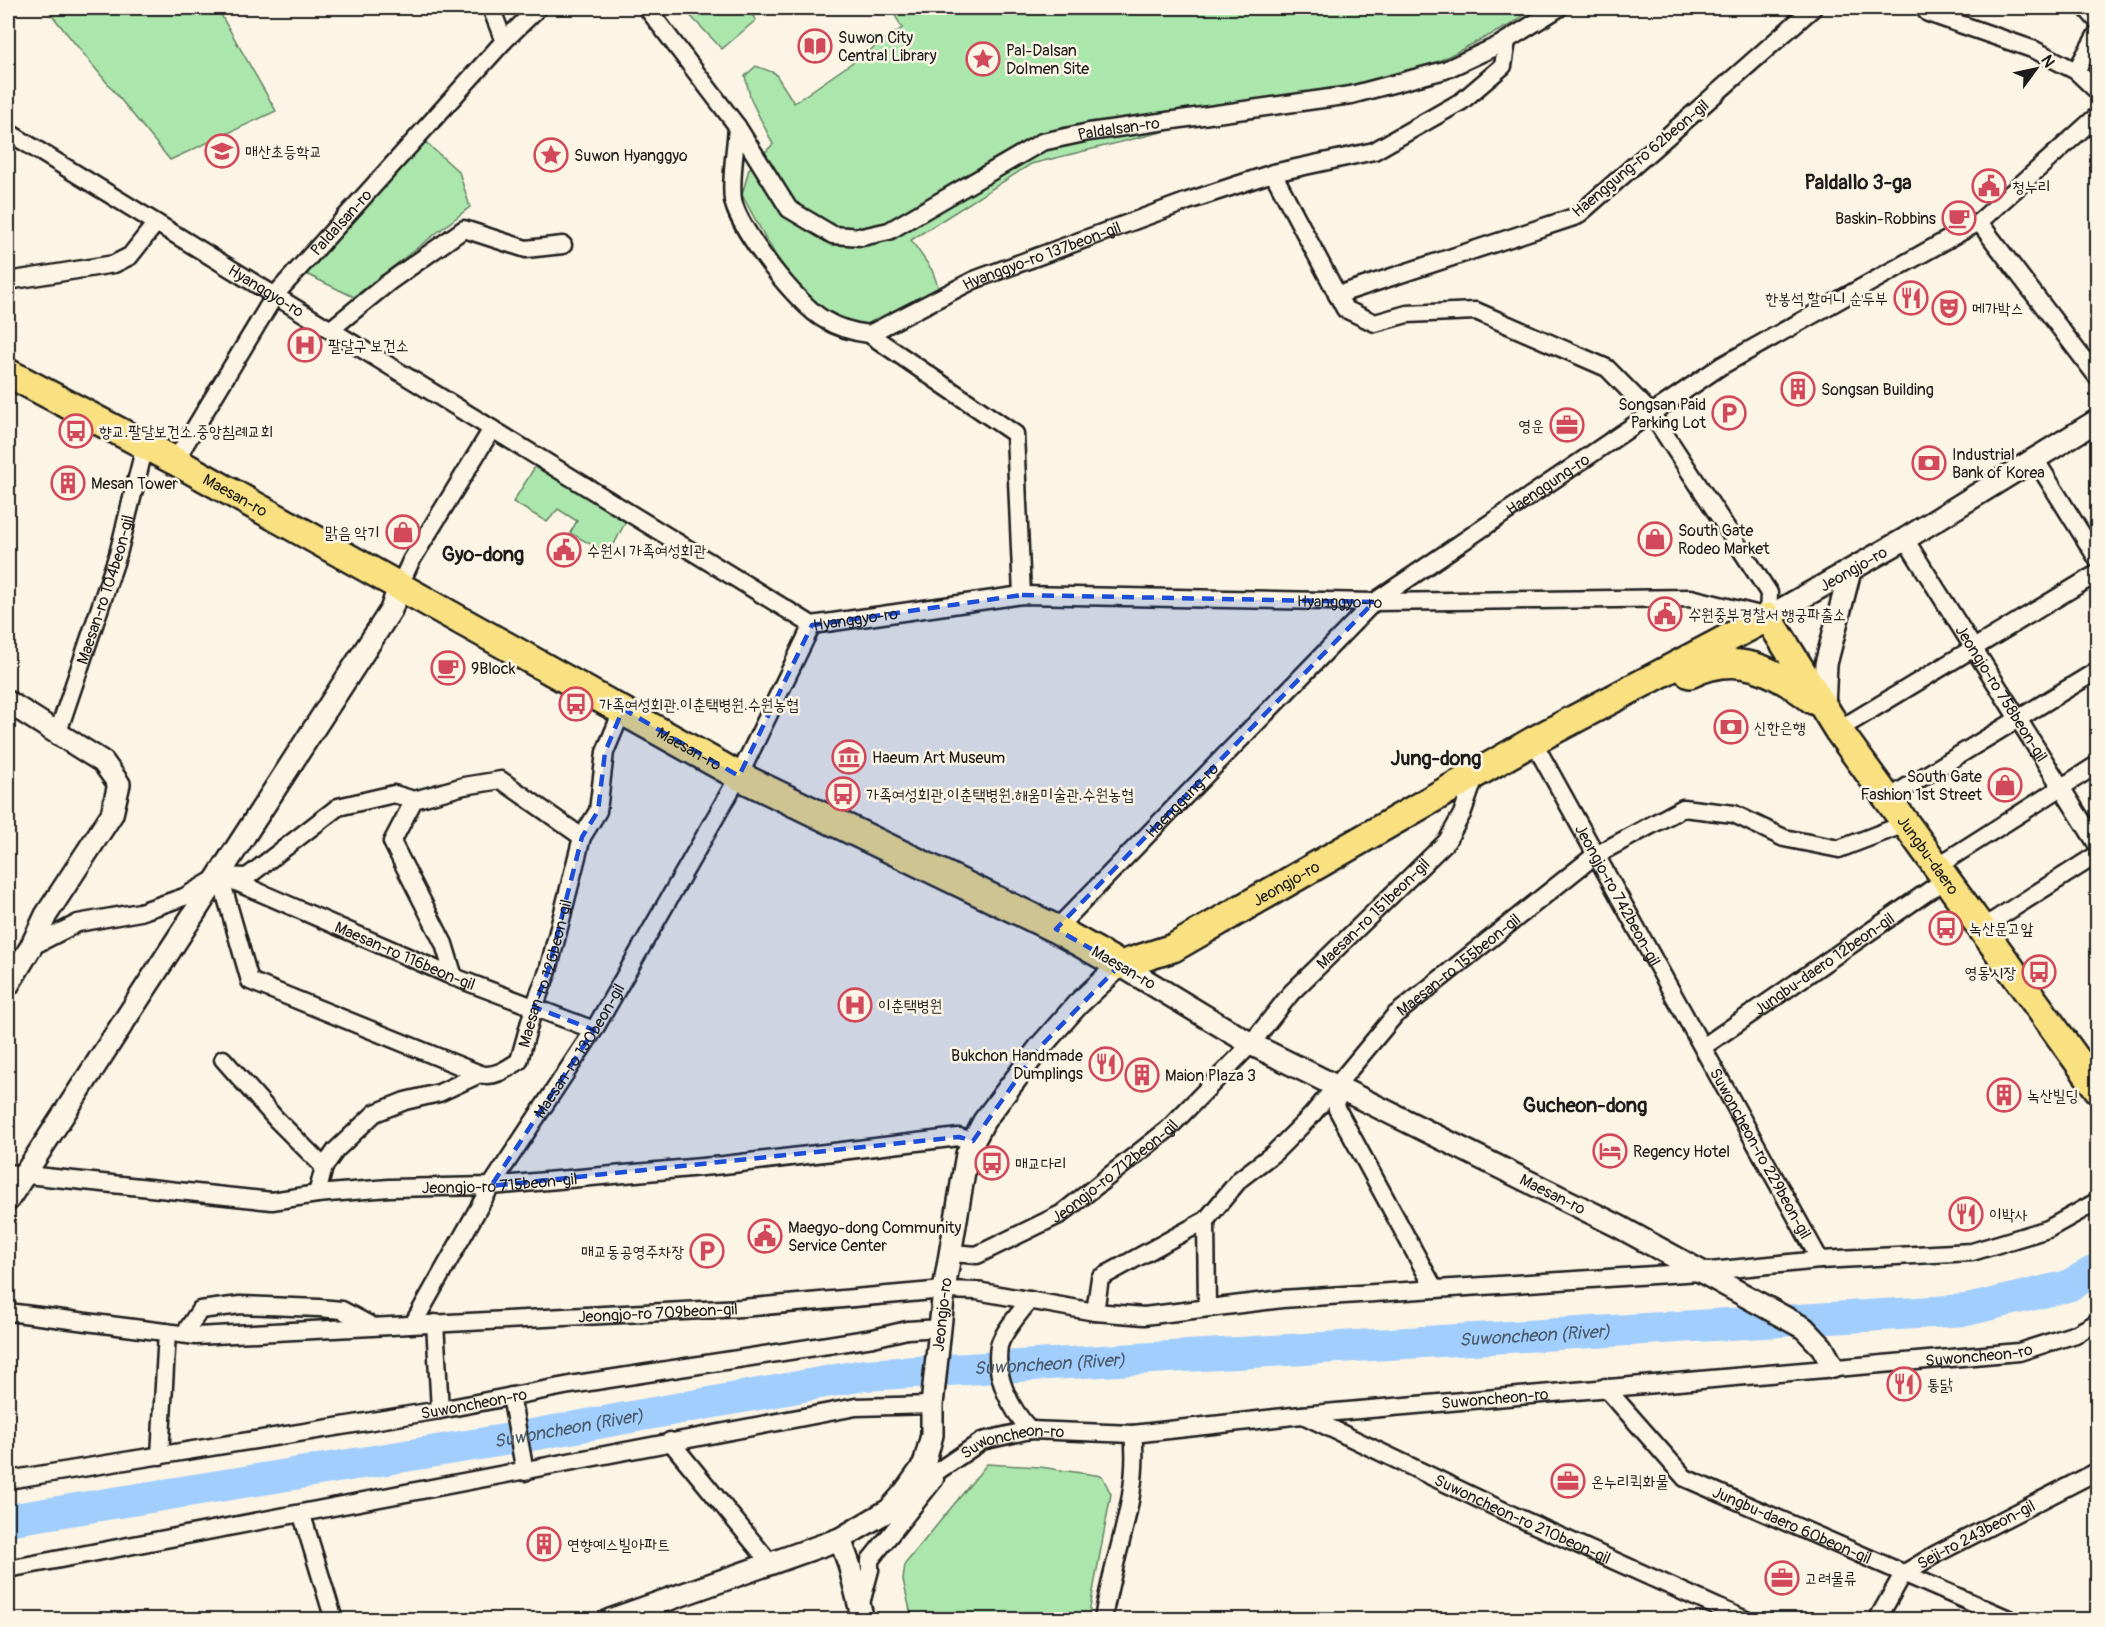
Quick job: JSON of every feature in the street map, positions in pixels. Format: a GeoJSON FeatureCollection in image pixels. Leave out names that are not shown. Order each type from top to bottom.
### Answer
{"type":"FeatureCollection","features":[{"type":"Feature","properties":{"kind":"main road","name":"Maesan-ro"},"geometry":{"type":"LineString","coordinates":[[8,373],[175,461],[623,709],[739,776],[1056,929],[1120,965]]}},
{"type":"Feature","properties":{"kind":"main road","name":"Jeongjo-ro"},"geometry":{"type":"LineString","coordinates":[[1120,965],[1173,948],[1533,741],[1768,617]]}},
{"type":"Feature","properties":{"kind":"main road","name":"Jungbu-daero"},"geometry":{"type":"LineString","coordinates":[[1768,617],[1831,719],[2097,1089]]}},
{"type":"Feature","properties":{"kind":"main road"},"geometry":{"type":"LineString","coordinates":[[1642,684],[1672,685],[1716,663],[1734,663],[1772,673],[1831,719]]}},
{"type":"Feature","properties":{"kind":"street"},"geometry":{"type":"LineString","coordinates":[[491,8],[504,41]]}},
{"type":"Feature","properties":{"kind":"street","name":"Paldalsan-ro"},"geometry":{"type":"LineString","coordinates":[[175,461],[275,295],[504,41],[538,8]]}},
{"type":"Feature","properties":{"kind":"street","name":"Paldalsan-ro"},"geometry":{"type":"LineString","coordinates":[[647,8],[737,126],[789,209],[833,235],[862,237],[889,231],[1042,142],[1089,132],[1351,95],[1445,70],[1507,41],[1558,8]]}},
{"type":"Feature","properties":{"kind":"street","name":"Haenggung-ro 62beon-gil"},"geometry":{"type":"LineString","coordinates":[[1337,295],[1576,216],[1813,8]]}},
{"type":"Feature","properties":{"kind":"street"},"geometry":{"type":"LineString","coordinates":[[1923,8],[1929,13],[2035,50],[2076,71],[2097,92]]}},
{"type":"Feature","properties":{"kind":"street"},"geometry":{"type":"LineString","coordinates":[[2086,8],[2097,22]]}},
{"type":"Feature","properties":{"kind":"street"},"geometry":{"type":"LineString","coordinates":[[2076,71],[2097,32]]}},
{"type":"Feature","properties":{"kind":"street","name":"Hyanggyo-ro 137beon-gil"},"geometry":{"type":"LineString","coordinates":[[869,334],[974,280],[1188,201],[1273,173],[1374,151],[1453,107],[1503,66],[1507,41]]}},
{"type":"Feature","properties":{"kind":"street","name":"Haenggung-ro"},"geometry":{"type":"LineString","coordinates":[[1056,929],[1374,602],[1721,366],[1979,222],[2097,115]]}},
{"type":"Feature","properties":{"kind":"street"},"geometry":{"type":"LineString","coordinates":[[737,126],[733,200],[753,239],[792,292],[823,320],[853,332],[869,334],[1015,434],[1022,595]]}},
{"type":"Feature","properties":{"kind":"street","name":"Hyanggyo-ro"},"geometry":{"type":"LineString","coordinates":[[8,132],[812,625],[1022,595],[1374,602],[1691,598],[1768,617]]}},
{"type":"Feature","properties":{"kind":"street"},"geometry":{"type":"LineString","coordinates":[[1273,173],[1345,309],[1375,323],[1407,314],[1476,311],[1606,368],[1651,414],[1769,593],[1768,617]]}},
{"type":"Feature","properties":{"kind":"street"},"geometry":{"type":"LineString","coordinates":[[1979,222],[2097,378]]}},
{"type":"Feature","properties":{"kind":"street"},"geometry":{"type":"LineString","coordinates":[[8,281],[114,264],[130,256],[156,223]]}},
{"type":"Feature","properties":{"kind":"street"},"geometry":{"type":"LineString","coordinates":[[330,330],[389,282],[464,229],[526,249],[563,245]]}},
{"type":"Feature","properties":{"kind":"street","name":"Jeongjo-ro"},"geometry":{"type":"LineString","coordinates":[[1768,617],[1905,539],[2097,420]]}},
{"type":"Feature","properties":{"kind":"street"},"geometry":{"type":"LineString","coordinates":[[8,1200],[15,1174],[220,876],[391,610],[411,561],[492,429]]}},
{"type":"Feature","properties":{"kind":"street","name":"Maesan-ro 104beon-gil"},"geometry":{"type":"LineString","coordinates":[[58,732],[118,554],[145,446]]}},
{"type":"Feature","properties":{"kind":"street"},"geometry":{"type":"LineString","coordinates":[[2035,459],[2097,560]]}},
{"type":"Feature","properties":{"kind":"street","name":"Jeongjo-ro 758beon-gil"},"geometry":{"type":"LineString","coordinates":[[1905,539],[2097,846]]}},
{"type":"Feature","properties":{"kind":"street"},"geometry":{"type":"LineString","coordinates":[[1850,571],[1826,664],[1831,719],[1972,648],[2097,573]]}},
{"type":"Feature","properties":{"kind":"street","name":"Maesan-ro 130beon-gil"},"geometry":{"type":"LineString","coordinates":[[413,1324],[491,1186],[594,1029],[739,776],[812,625]]}},
{"type":"Feature","properties":{"kind":"street"},"geometry":{"type":"LineString","coordinates":[[1887,799],[2097,670]]}},
{"type":"Feature","properties":{"kind":"street"},"geometry":{"type":"LineString","coordinates":[[8,702],[103,762],[119,784],[112,814],[46,915],[31,947],[8,985]]}},
{"type":"Feature","properties":{"kind":"street","name":"Maesan-ro 126beon-gil"},"geometry":{"type":"LineString","coordinates":[[324,1167],[336,1150],[375,1113],[405,1101],[439,1093],[480,1074],[488,1076],[519,1061],[534,1007],[548,971],[582,837],[598,811],[605,752],[623,709]]}},
{"type":"Feature","properties":{"kind":"street","name":"Jeongjo-ro 742beon-gil"},"geometry":{"type":"LineString","coordinates":[[1533,741],[1594,856],[1703,1047]]}},
{"type":"Feature","properties":{"kind":"street","name":"Jungbu-daero 12beon-gil"},"geometry":{"type":"LineString","coordinates":[[1703,1047],[2060,787],[2097,764]]}},
{"type":"Feature","properties":{"kind":"street","name":"Maesan-ro 151beon-gil"},"geometry":{"type":"LineString","coordinates":[[1251,1044],[1291,993],[1447,841],[1462,814],[1476,773]]}},
{"type":"Feature","properties":{"kind":"street"},"geometry":{"type":"LineString","coordinates":[[31,947],[78,923],[140,912],[184,897],[220,876],[247,877],[338,807],[394,794],[414,800],[464,786],[501,780],[582,837]]}},
{"type":"Feature","properties":{"kind":"street"},"geometry":{"type":"LineString","coordinates":[[414,800],[392,842],[444,944],[454,977]]}},
{"type":"Feature","properties":{"kind":"street","name":"Maesan-ro 155beon-gil"},"geometry":{"type":"LineString","coordinates":[[1206,1220],[1240,1179],[1274,1153],[1311,1116],[1395,1015],[1594,856],[1683,808],[1734,814],[1784,838],[1839,849],[1905,824]]}},
{"type":"Feature","properties":{"kind":"street"},"geometry":{"type":"LineString","coordinates":[[1982,928],[2097,854]]}},
{"type":"Feature","properties":{"kind":"street"},"geometry":{"type":"LineString","coordinates":[[220,876],[250,981],[480,1074]]}},
{"type":"Feature","properties":{"kind":"street","name":"Maesan-ro 116beon-gil"},"geometry":{"type":"LineString","coordinates":[[220,876],[454,977],[594,1029]]}},
{"type":"Feature","properties":{"kind":"street","name":"Jeongjo-ro"},"geometry":{"type":"LineString","coordinates":[[610,1620],[840,1539],[889,1510],[904,1493],[924,1465],[932,1435],[932,1401],[944,1290],[967,1154],[984,1121],[1040,1047],[1078,1004],[1120,965]]}},
{"type":"Feature","properties":{"kind":"street","name":"Maesan-ro"},"geometry":{"type":"LineString","coordinates":[[1120,965],[1251,1044],[1618,1226],[1803,1328],[1822,1347],[1833,1367]]}},
{"type":"Feature","properties":{"kind":"street","name":"Jeongjo-ro 712beon-gil"},"geometry":{"type":"LineString","coordinates":[[951,1253],[976,1255],[1061,1214],[1167,1130],[1251,1044]]}},
{"type":"Feature","properties":{"kind":"street","name":"Suwoncheon-ro 229beon-gil"},"geometry":{"type":"LineString","coordinates":[[1703,1047],[1821,1260]]}},
{"type":"Feature","properties":{"kind":"street"},"geometry":{"type":"LineString","coordinates":[[223,1059],[276,1119],[324,1167],[317,1194]]}},
{"type":"Feature","properties":{"kind":"street"},"geometry":{"type":"LineString","coordinates":[[1334,1086],[1337,1109],[1434,1287]]}},
{"type":"Feature","properties":{"kind":"street","name":"Jeongjo-ro 715beon-gil"},"geometry":{"type":"LineString","coordinates":[[15,1174],[272,1201],[317,1194],[389,1188],[491,1186],[785,1159],[959,1137],[973,1141]]}},
{"type":"Feature","properties":{"kind":"street"},"geometry":{"type":"LineString","coordinates":[[944,1290],[977,1291],[1095,1312],[1144,1316],[1282,1299],[1434,1287],[1705,1275],[1821,1260],[1972,1252],[2048,1229],[2097,1201]]}},
{"type":"Feature","properties":{"kind":"street"},"geometry":{"type":"LineString","coordinates":[[1095,1312],[1100,1278],[1206,1220],[1207,1308]]}},
{"type":"Feature","properties":{"kind":"street","name":"Jeongjo-ro 709beon-gil"},"geometry":{"type":"LineString","coordinates":[[8,1312],[184,1334],[742,1308],[944,1290]]}},
{"type":"Feature","properties":{"kind":"street"},"geometry":{"type":"LineString","coordinates":[[1030,1300],[999,1344],[1002,1383],[1010,1403],[1030,1430]]}},
{"type":"Feature","properties":{"kind":"street","name":"Jeongjo-ro 709beon-gil"},"geometry":{"type":"LineString","coordinates":[[184,1334],[200,1310],[240,1305],[342,1310],[371,1325]]}},
{"type":"Feature","properties":{"kind":"street","name":"Suwoncheon-ro"},"geometry":{"type":"LineString","coordinates":[[904,1493],[982,1441],[1030,1430],[1132,1434],[1302,1414],[2019,1352],[2076,1334],[2097,1322]]}},
{"type":"Feature","properties":{"kind":"street"},"geometry":{"type":"LineString","coordinates":[[435,1323],[440,1410]]}},
{"type":"Feature","properties":{"kind":"street","name":"Suwoncheon-ro"},"geometry":{"type":"LineString","coordinates":[[8,1480],[873,1338],[907,1330],[940,1332]]}},
{"type":"Feature","properties":{"kind":"street"},"geometry":{"type":"LineString","coordinates":[[160,1456],[167,1332]]}},
{"type":"Feature","properties":{"kind":"street","name":"Jungbu-daero 60beon-gil"},"geometry":{"type":"LineString","coordinates":[[1605,1387],[1685,1478],[2011,1620]]}},
{"type":"Feature","properties":{"kind":"street"},"geometry":{"type":"LineString","coordinates":[[511,1396],[525,1472]]}},
{"type":"Feature","properties":{"kind":"street"},"geometry":{"type":"LineString","coordinates":[[8,1569],[302,1515],[525,1472],[670,1441],[856,1407],[932,1401]]}},
{"type":"Feature","properties":{"kind":"street","name":"Suwoncheon-ro 210beon-gil"},"geometry":{"type":"LineString","coordinates":[[1302,1414],[1506,1512],[1746,1620]]}},
{"type":"Feature","properties":{"kind":"street"},"geometry":{"type":"LineString","coordinates":[[1103,1620],[1119,1558],[1136,1458],[1132,1434]]}},
{"type":"Feature","properties":{"kind":"street"},"geometry":{"type":"LineString","coordinates":[[670,1441],[770,1563]]}},
{"type":"Feature","properties":{"kind":"street"},"geometry":{"type":"LineString","coordinates":[[862,1613],[870,1560],[946,1466]]}},
{"type":"Feature","properties":{"kind":"street","name":"Seji-ro 243beon-gil"},"geometry":{"type":"LineString","coordinates":[[1877,1620],[1903,1574],[1936,1554],[2097,1471]]}},
{"type":"Feature","properties":{"kind":"street"},"geometry":{"type":"LineString","coordinates":[[302,1515],[334,1620]]}},
{"type":"Feature","properties":{"kind":"street"},"geometry":{"type":"LineString","coordinates":[[840,1539],[862,1613]]}},
{"type":"Feature","properties":{"kind":"highlighted area"},"geometry":{"type":"Polygon","coordinates":[[[1022,595],[1374,602],[1056,929],[1120,965],[1040,1047],[973,1141],[959,1137],[491,1186],[594,1030],[534,1007],[548,971],[582,837],[598,811],[605,752],[623,709],[739,776],[812,625],[1022,595]]]}},
{"type":"Feature","properties":{"kind":"green space"},"geometry":{"type":"Polygon","coordinates":[[[46,8],[217,8],[276,111],[170,160],[46,8]]]}},
{"type":"Feature","properties":{"kind":"green space"},"geometry":{"type":"Polygon","coordinates":[[[683,8],[747,8],[756,20],[722,49],[683,8]]]}},
{"type":"Feature","properties":{"kind":"green space"},"geometry":{"type":"Polygon","coordinates":[[[891,8],[1535,8],[1508,26],[1425,68],[1031,164],[911,240],[932,270],[939,289],[916,305],[854,330],[815,303],[800,288],[776,255],[742,195],[749,169],[773,144],[751,100],[745,76],[756,66],[775,73],[794,103],[902,28],[891,8]]]}},
{"type":"Feature","properties":{"kind":"green space"},"geometry":{"type":"Polygon","coordinates":[[[422,139],[459,172],[470,207],[354,297],[306,274],[422,139]]]}},
{"type":"Feature","properties":{"kind":"green space"},"geometry":{"type":"Polygon","coordinates":[[[538,462],[629,515],[609,554],[570,533],[577,521],[558,509],[547,522],[513,502],[538,462]]]}},
{"type":"Feature","properties":{"kind":"green space"},"geometry":{"type":"Polygon","coordinates":[[[987,1464],[1040,1467],[1102,1476],[1111,1494],[1088,1619],[912,1619],[903,1580],[905,1564],[987,1464]]]}},
{"type":"Feature","properties":{"kind":"waterway","name":"Suwoncheon (River)"},"geometry":{"type":"LineString","coordinates":[[8,1520],[504,1440],[864,1375],[1967,1310],[2068,1286],[2098,1269]]}},
{"type":"Feature","properties":{"kind":"place","name":"Suwon City Central Library"},"geometry":{"type":"Point","coordinates":[815,46]}},
{"type":"Feature","properties":{"kind":"place","name":"Pal-Dalsan Dolmen Site"},"geometry":{"type":"Point","coordinates":[983,59]}},
{"type":"Feature","properties":{"kind":"place","name":"매산초등학교"},"geometry":{"type":"Point","coordinates":[222,151]}},
{"type":"Feature","properties":{"kind":"place","name":"Suwon Hyanggyo"},"geometry":{"type":"Point","coordinates":[551,155]}},
{"type":"Feature","properties":{"kind":"place","name":"청누리"},"geometry":{"type":"Point","coordinates":[1989,186]}},
{"type":"Feature","properties":{"kind":"place","name":"Baskin-Robbins"},"geometry":{"type":"Point","coordinates":[1959,218]}},
{"type":"Feature","properties":{"kind":"place","name":"한봉석 할머니 순두부"},"geometry":{"type":"Point","coordinates":[1911,298]}},
{"type":"Feature","properties":{"kind":"place","name":"메가박스"},"geometry":{"type":"Point","coordinates":[1949,308]}},
{"type":"Feature","properties":{"kind":"place","name":"팔달구 보건소"},"geometry":{"type":"Point","coordinates":[305,345]}},
{"type":"Feature","properties":{"kind":"place","name":"Songsan Building"},"geometry":{"type":"Point","coordinates":[1798,389]}},
{"type":"Feature","properties":{"kind":"place","name":"Songsan Paid Parking Lot"},"geometry":{"type":"Point","coordinates":[1729,413]}},
{"type":"Feature","properties":{"kind":"place","name":"영운"},"geometry":{"type":"Point","coordinates":[1567,425]}},
{"type":"Feature","properties":{"kind":"place","name":"향교.팔달보건소.중앙침례교회"},"geometry":{"type":"Point","coordinates":[76,431]}},
{"type":"Feature","properties":{"kind":"place","name":"Industrial Bank of Korea"},"geometry":{"type":"Point","coordinates":[1929,463]}},
{"type":"Feature","properties":{"kind":"place","name":"Mesan Tower"},"geometry":{"type":"Point","coordinates":[68,483]}},
{"type":"Feature","properties":{"kind":"place","name":"맑음 악기"},"geometry":{"type":"Point","coordinates":[403,532]}},
{"type":"Feature","properties":{"kind":"place","name":"South Gate Rodeo Market"},"geometry":{"type":"Point","coordinates":[1655,539]}},
{"type":"Feature","properties":{"kind":"place","name":"수원시 가족여성회관"},"geometry":{"type":"Point","coordinates":[564,550]}},
{"type":"Feature","properties":{"kind":"place","name":"수원중부경찰서 행궁파출소"},"geometry":{"type":"Point","coordinates":[1665,614]}},
{"type":"Feature","properties":{"kind":"place","name":"9Block"},"geometry":{"type":"Point","coordinates":[448,668]}},
{"type":"Feature","properties":{"kind":"place","name":"가족여성회관.이춘택병원.수원농협"},"geometry":{"type":"Point","coordinates":[576,704]}},
{"type":"Feature","properties":{"kind":"place","name":"신한은행"},"geometry":{"type":"Point","coordinates":[1731,727]}},
{"type":"Feature","properties":{"kind":"place","name":"Haeum Art Museum"},"geometry":{"type":"Point","coordinates":[849,757]}},
{"type":"Feature","properties":{"kind":"place","name":"South Gate Fashion 1st Street"},"geometry":{"type":"Point","coordinates":[2005,785]}},
{"type":"Feature","properties":{"kind":"place","name":"가족여성회관.이춘택병원.해움미술관.수원농협"},"geometry":{"type":"Point","coordinates":[843,794]}},
{"type":"Feature","properties":{"kind":"place","name":"녹산문고앞"},"geometry":{"type":"Point","coordinates":[1946,928]}},
{"type":"Feature","properties":{"kind":"place","name":"영동시장"},"geometry":{"type":"Point","coordinates":[2039,972]}},
{"type":"Feature","properties":{"kind":"place","name":"이춘택병원"},"geometry":{"type":"Point","coordinates":[855,1005]}},
{"type":"Feature","properties":{"kind":"place","name":"Bukchon Handmade Dumplings"},"geometry":{"type":"Point","coordinates":[1106,1064]}},
{"type":"Feature","properties":{"kind":"place","name":"Maion Plaza 3"},"geometry":{"type":"Point","coordinates":[1142,1075]}},
{"type":"Feature","properties":{"kind":"place","name":"녹산빌딩"},"geometry":{"type":"Point","coordinates":[2004,1095]}},
{"type":"Feature","properties":{"kind":"place","name":"Regency Hotel"},"geometry":{"type":"Point","coordinates":[1610,1151]}},
{"type":"Feature","properties":{"kind":"place","name":"매교다리"},"geometry":{"type":"Point","coordinates":[992,1163]}},
{"type":"Feature","properties":{"kind":"place","name":"이박사"},"geometry":{"type":"Point","coordinates":[1966,1214]}},
{"type":"Feature","properties":{"kind":"place","name":"Maegyo-dong Community Service Center"},"geometry":{"type":"Point","coordinates":[765,1236]}},
{"type":"Feature","properties":{"kind":"place","name":"매교동공영주차장"},"geometry":{"type":"Point","coordinates":[707,1251]}},
{"type":"Feature","properties":{"kind":"place","name":"통닭"},"geometry":{"type":"Point","coordinates":[1904,1384]}},
{"type":"Feature","properties":{"kind":"place","name":"온누리퀵화물"},"geometry":{"type":"Point","coordinates":[1568,1481]}},
{"type":"Feature","properties":{"kind":"place","name":"연향예스빌아파트"},"geometry":{"type":"Point","coordinates":[544,1544]}},
{"type":"Feature","properties":{"kind":"place","name":"고려물류"},"geometry":{"type":"Point","coordinates":[1782,1578]}},
{"type":"Feature","properties":{"kind":"district","name":"Paldallo 3-ga"},"geometry":{"type":"Point","coordinates":[1858,182]}},
{"type":"Feature","properties":{"kind":"district","name":"Gyo-dong"},"geometry":{"type":"Point","coordinates":[483,554]}},
{"type":"Feature","properties":{"kind":"district","name":"Jung-dong"},"geometry":{"type":"Point","coordinates":[1436,758]}},
{"type":"Feature","properties":{"kind":"district","name":"Gucheon-dong"},"geometry":{"type":"Point","coordinates":[1585,1105]}}]}
